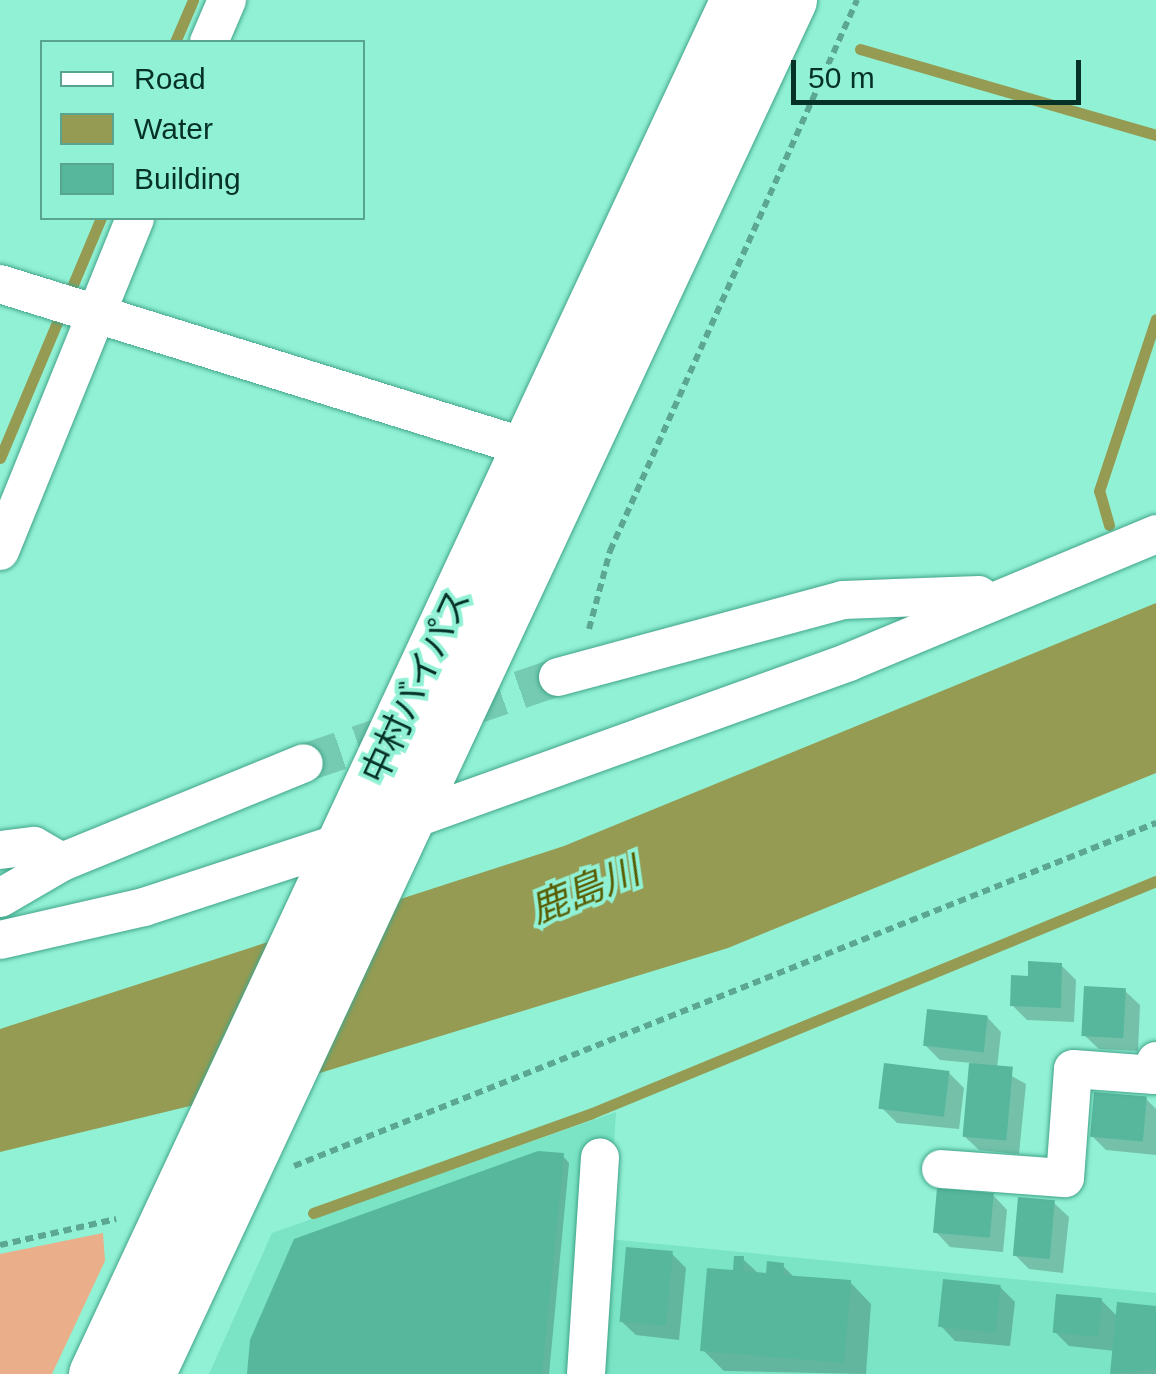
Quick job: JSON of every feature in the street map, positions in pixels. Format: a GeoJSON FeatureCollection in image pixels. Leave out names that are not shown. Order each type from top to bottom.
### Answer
{"type":"FeatureCollection","features":[{"type":"Feature","properties":{"kind":"highway","name":"中村バイパス"},"geometry":{"type":"LineString","coordinates":[[96,1374],[738,0]]}},
{"type":"Feature","properties":{"kind":"highway","name":"中村バイパス"},"geometry":{"type":"LineString","coordinates":[[147,1374],[789,0]]}},
{"type":"Feature","properties":{"kind":"street"},"geometry":{"type":"LineString","coordinates":[[210,40],[226,0]]}},
{"type":"Feature","properties":{"kind":"street"},"geometry":{"type":"LineString","coordinates":[[0,551],[135,220]]}},
{"type":"Feature","properties":{"kind":"street"},"geometry":{"type":"LineString","coordinates":[[0,284],[528,448]]}},
{"type":"Feature","properties":{"kind":"street"},"geometry":{"type":"LineString","coordinates":[[405,822],[849,662],[997,594],[1156,534]]}},
{"type":"Feature","properties":{"kind":"street"},"geometry":{"type":"LineString","coordinates":[[567,675],[843,600],[997,594]]}},
{"type":"Feature","properties":{"kind":"street"},"geometry":{"type":"LineString","coordinates":[[0,898],[62,862],[304,763]]}},
{"type":"Feature","properties":{"kind":"street"},"geometry":{"type":"LineString","coordinates":[[0,940],[144,907],[343,842]]}},
{"type":"Feature","properties":{"kind":"street"},"geometry":{"type":"LineString","coordinates":[[0,850],[34,846],[62,862]]}},
{"type":"Feature","properties":{"kind":"street"},"geometry":{"type":"LineString","coordinates":[[941,1169],[1065,1178],[1073,1069],[1155,1075],[1156,1061]]}},
{"type":"Feature","properties":{"kind":"street"},"geometry":{"type":"LineString","coordinates":[[586,1374],[600,1157]]}},
{"type":"Feature","properties":{"kind":"path"},"geometry":{"type":"LineString","coordinates":[[567,675],[610,550],[857,0]]}},
{"type":"Feature","properties":{"kind":"path"},"geometry":{"type":"LineString","coordinates":[[236,1184],[1156,822]]}},
{"type":"Feature","properties":{"kind":"path"},"geometry":{"type":"LineString","coordinates":[[0,1245],[176,1202]]}},
{"type":"Feature","properties":{"kind":"shaded area"},"geometry":{"type":"Polygon","coordinates":[[[616,1112],[608,1239],[1156,1293],[1156,1374],[209,1374],[272,1233],[616,1112]]]}},
{"type":"Feature","properties":{"kind":"shaded area"},"geometry":{"type":"Polygon","coordinates":[[[103,1233],[105,1261],[52,1374],[0,1374],[0,1254],[103,1233]]]}},
{"type":"Feature","properties":{"kind":"water","name":"鹿島川"},"geometry":{"type":"Polygon","coordinates":[[[1156,603],[1156,773],[728,948],[297,1080],[0,1152],[0,1029],[564,846],[1156,603]]]}},
{"type":"Feature","properties":{"kind":"building"},"geometry":{"type":"Polygon","coordinates":[[[1028,961],[1062,963],[1061,1008],[1010,1006],[1011,975],[1028,976],[1028,961]]]}},
{"type":"Feature","properties":{"kind":"building"},"geometry":{"type":"Polygon","coordinates":[[[1084,986],[1126,988],[1123,1038],[1081,1036],[1084,986]]]}},
{"type":"Feature","properties":{"kind":"building"},"geometry":{"type":"Polygon","coordinates":[[[927,1009],[988,1015],[984,1052],[923,1046],[927,1009]]]}},
{"type":"Feature","properties":{"kind":"building"},"geometry":{"type":"Polygon","coordinates":[[[884,1063],[950,1071],[944,1117],[878,1109],[884,1063]]]}},
{"type":"Feature","properties":{"kind":"building"},"geometry":{"type":"Polygon","coordinates":[[[969,1063],[1013,1067],[1006,1141],[963,1137],[969,1063]]]}},
{"type":"Feature","properties":{"kind":"building"},"geometry":{"type":"Polygon","coordinates":[[[1094,1092],[1147,1097],[1143,1141],[1090,1137],[1094,1092]]]}},
{"type":"Feature","properties":{"kind":"building"},"geometry":{"type":"Polygon","coordinates":[[[538,1151],[564,1153],[542,1374],[247,1374],[250,1340],[294,1239],[538,1151]]]}},
{"type":"Feature","properties":{"kind":"building"},"geometry":{"type":"Polygon","coordinates":[[[937,1188],[994,1193],[990,1238],[933,1233],[937,1188]]]}},
{"type":"Feature","properties":{"kind":"building"},"geometry":{"type":"Polygon","coordinates":[[[1018,1197],[1055,1200],[1050,1259],[1013,1256],[1018,1197]]]}},
{"type":"Feature","properties":{"kind":"building"},"geometry":{"type":"Polygon","coordinates":[[[626,1247],[673,1251],[666,1326],[619,1322],[626,1247]]]}},
{"type":"Feature","properties":{"kind":"building"},"geometry":{"type":"Polygon","coordinates":[[[734,1256],[744,1256],[743,1271],[766,1273],[767,1261],[784,1263],[783,1275],[851,1280],[844,1363],[700,1351],[707,1268],[733,1270],[734,1256]]]}},
{"type":"Feature","properties":{"kind":"building"},"geometry":{"type":"Polygon","coordinates":[[[943,1279],[1001,1285],[996,1333],[938,1327],[943,1279]]]}},
{"type":"Feature","properties":{"kind":"building"},"geometry":{"type":"Polygon","coordinates":[[[1056,1294],[1102,1298],[1098,1337],[1053,1333],[1056,1294]]]}},
{"type":"Feature","properties":{"kind":"building"},"geometry":{"type":"Polygon","coordinates":[[[1117,1302],[1156,1306],[1156,1369],[1110,1374],[1117,1302]]]}},
{"type":"Feature","properties":{"kind":"waterway"},"geometry":{"type":"LineString","coordinates":[[176,40],[193,0]]}},
{"type":"Feature","properties":{"kind":"waterway"},"geometry":{"type":"LineString","coordinates":[[860,49],[1156,135]]}},
{"type":"Feature","properties":{"kind":"waterway"},"geometry":{"type":"LineString","coordinates":[[0,458],[100,220]]}},
{"type":"Feature","properties":{"kind":"waterway"},"geometry":{"type":"LineString","coordinates":[[1109,525],[1099,491],[1156,319]]}},
{"type":"Feature","properties":{"kind":"waterway"},"geometry":{"type":"LineString","coordinates":[[313,1213],[592,1113],[1156,881]]}},
{"type":"Feature","properties":{"kind":"tunnel"},"geometry":{"type":"LineString","coordinates":[[304,763],[558,677]]}}]}
